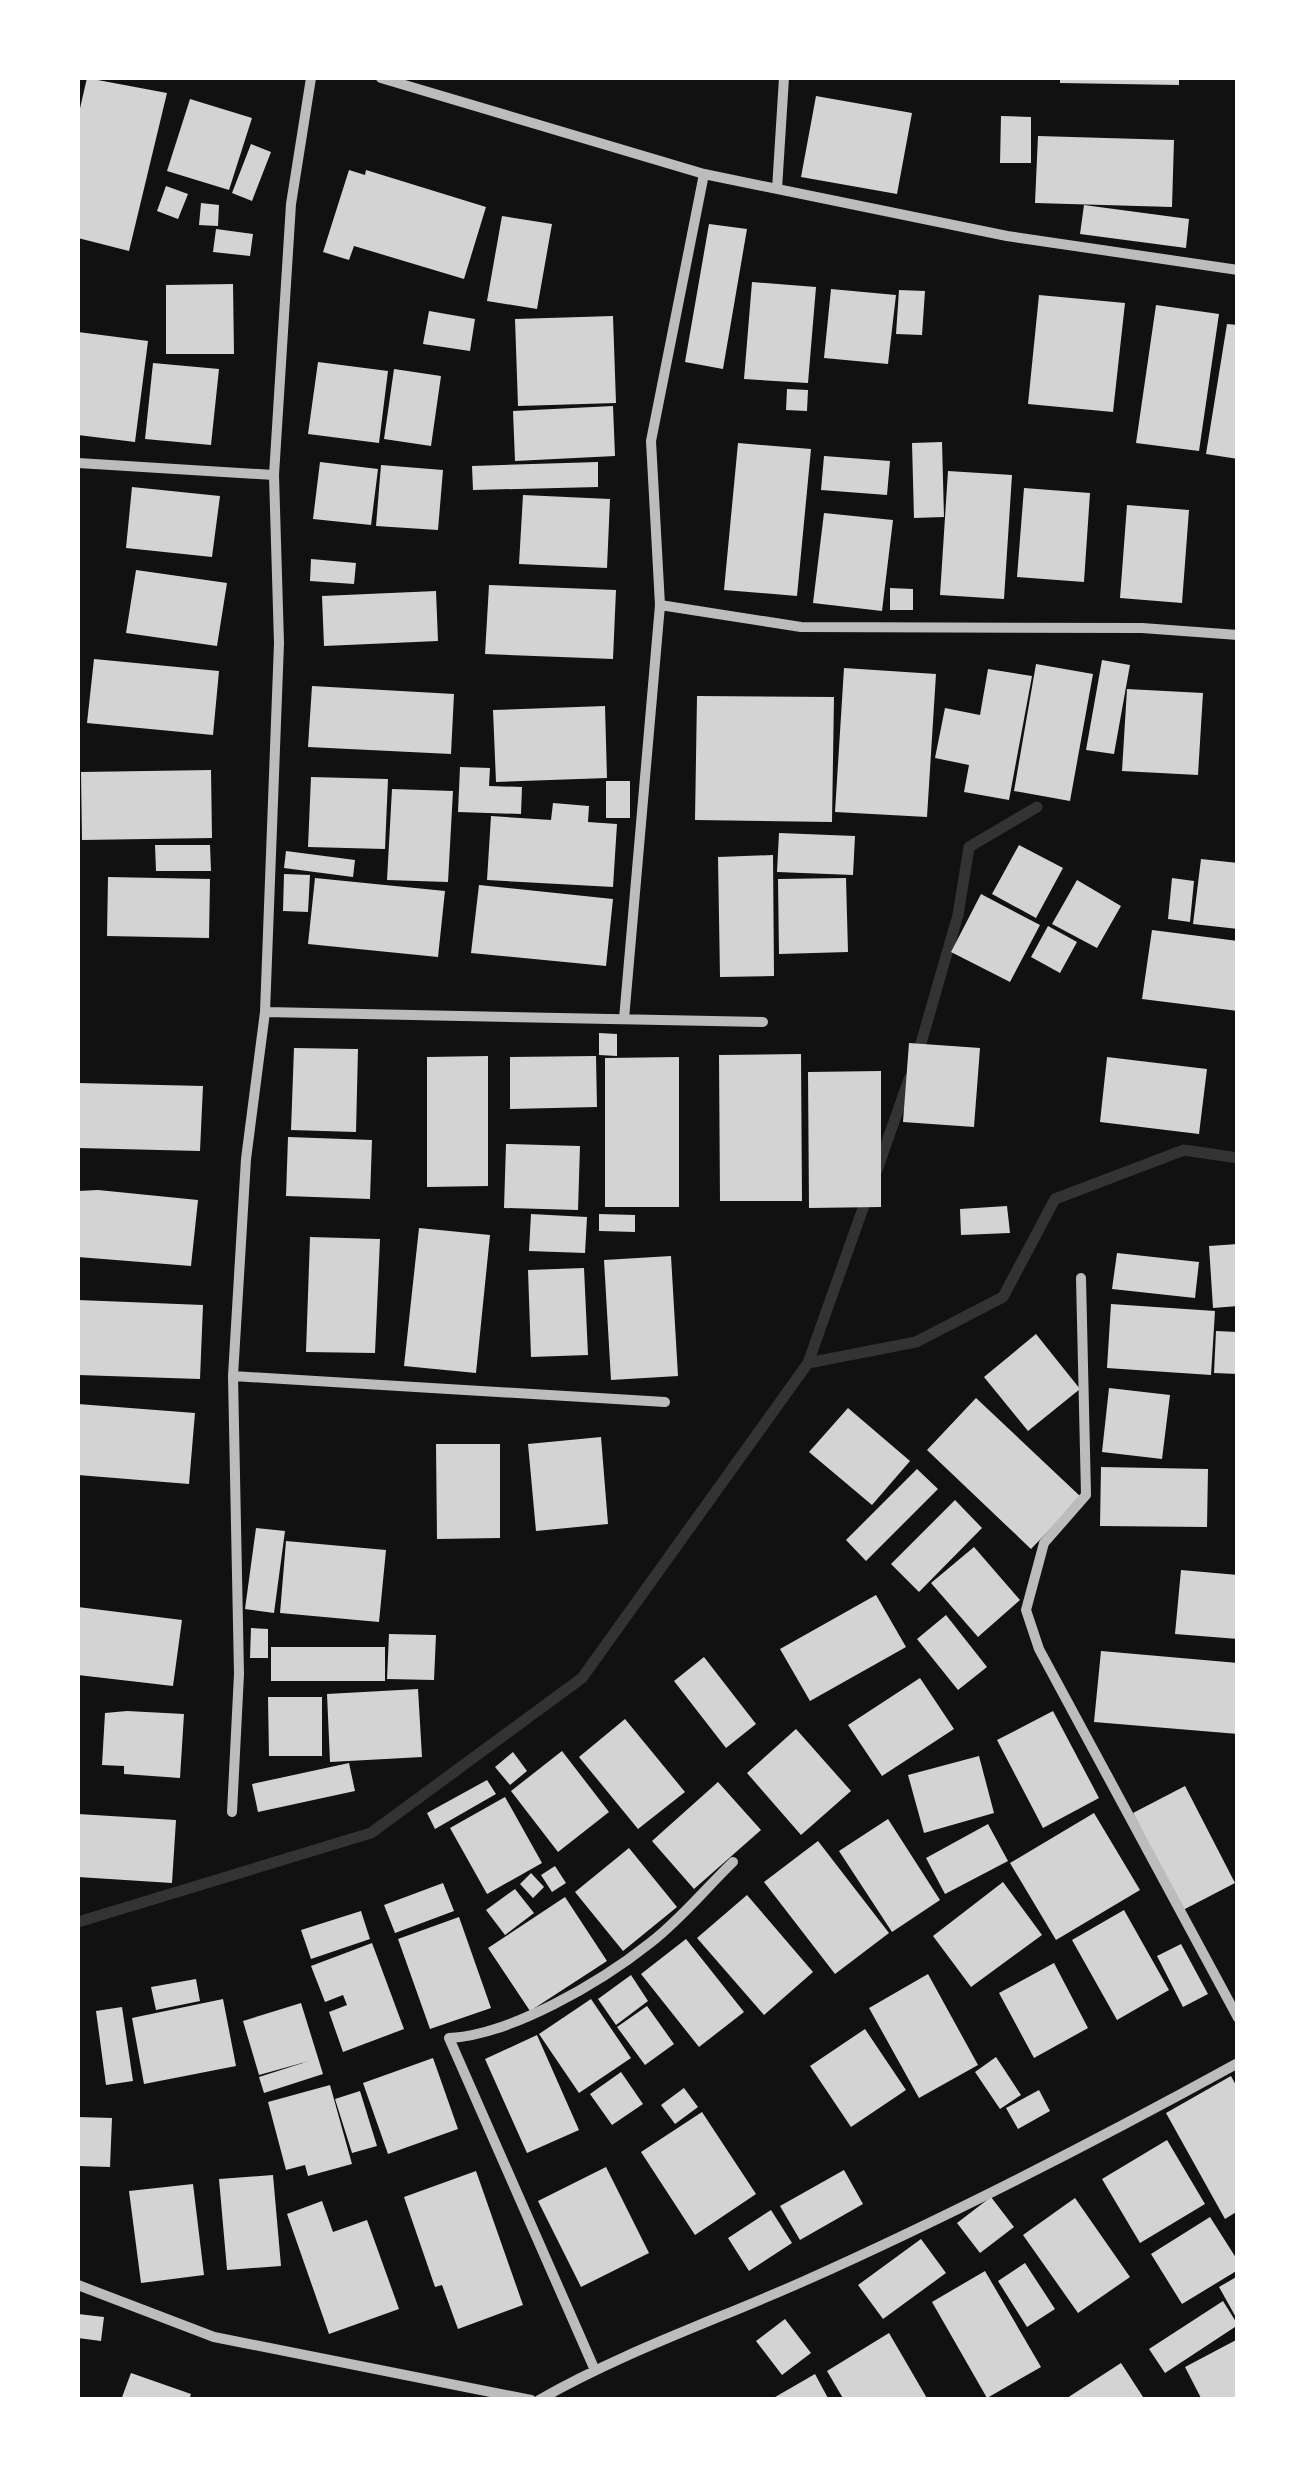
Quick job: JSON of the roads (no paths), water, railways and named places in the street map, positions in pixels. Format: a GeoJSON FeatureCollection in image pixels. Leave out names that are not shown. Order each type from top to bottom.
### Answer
{"type":"FeatureCollection","features":[{"type":"Feature","properties":{"kind":"street"},"geometry":{"type":"LineString","coordinates":[[232,1812],[239,1674],[234,1376],[246,1159],[265,1012],[279,643],[274,475],[292,204],[311,78]]}},
{"type":"Feature","properties":{"kind":"street"},"geometry":{"type":"LineString","coordinates":[[381,78],[704,174],[1007,236],[1238,270]]}},
{"type":"Feature","properties":{"kind":"street"},"geometry":{"type":"LineString","coordinates":[[777,189],[784,78]]}},
{"type":"Feature","properties":{"kind":"street"},"geometry":{"type":"LineString","coordinates":[[624,1019],[660,606],[651,441],[704,174]]}},
{"type":"Feature","properties":{"kind":"street"},"geometry":{"type":"LineString","coordinates":[[78,463],[274,475]]}},
{"type":"Feature","properties":{"kind":"street"},"geometry":{"type":"LineString","coordinates":[[660,606],[801,627],[1142,628],[1238,634]]}},
{"type":"Feature","properties":{"kind":"street"},"geometry":{"type":"LineString","coordinates":[[265,1012],[763,1022]]}},
{"type":"Feature","properties":{"kind":"street"},"geometry":{"type":"LineString","coordinates":[[1081,1278],[1086,1495],[1044,1543],[1026,1610],[1038,1649],[1238,2018]]}},
{"type":"Feature","properties":{"kind":"street"},"geometry":{"type":"LineString","coordinates":[[234,1376],[664,1402]]}},
{"type":"Feature","properties":{"kind":"street"},"geometry":{"type":"LineString","coordinates":[[594,2368],[450,2038],[476,2037],[573,1993],[651,1943],[733,1862]]}},
{"type":"Feature","properties":{"kind":"street"},"geometry":{"type":"LineString","coordinates":[[539,2400],[594,2368],[803,2282],[1069,2152],[1238,2063]]}},
{"type":"Feature","properties":{"kind":"street"},"geometry":{"type":"LineString","coordinates":[[78,2285],[214,2337],[530,2400]]}},
{"type":"Feature","properties":{"kind":"waterway"},"geometry":{"type":"LineString","coordinates":[[917,1057],[958,915],[969,847],[1037,807]]}},
{"type":"Feature","properties":{"kind":"waterway"},"geometry":{"type":"LineString","coordinates":[[877,1170],[909,1079]]}},
{"type":"Feature","properties":{"kind":"waterway"},"geometry":{"type":"LineString","coordinates":[[808,1363],[916,1342],[1003,1297],[1055,1199],[1184,1150],[1238,1158]]}},
{"type":"Feature","properties":{"kind":"waterway"},"geometry":{"type":"LineString","coordinates":[[78,1922],[371,1833],[582,1678],[808,1363],[867,1197]]}}]}
